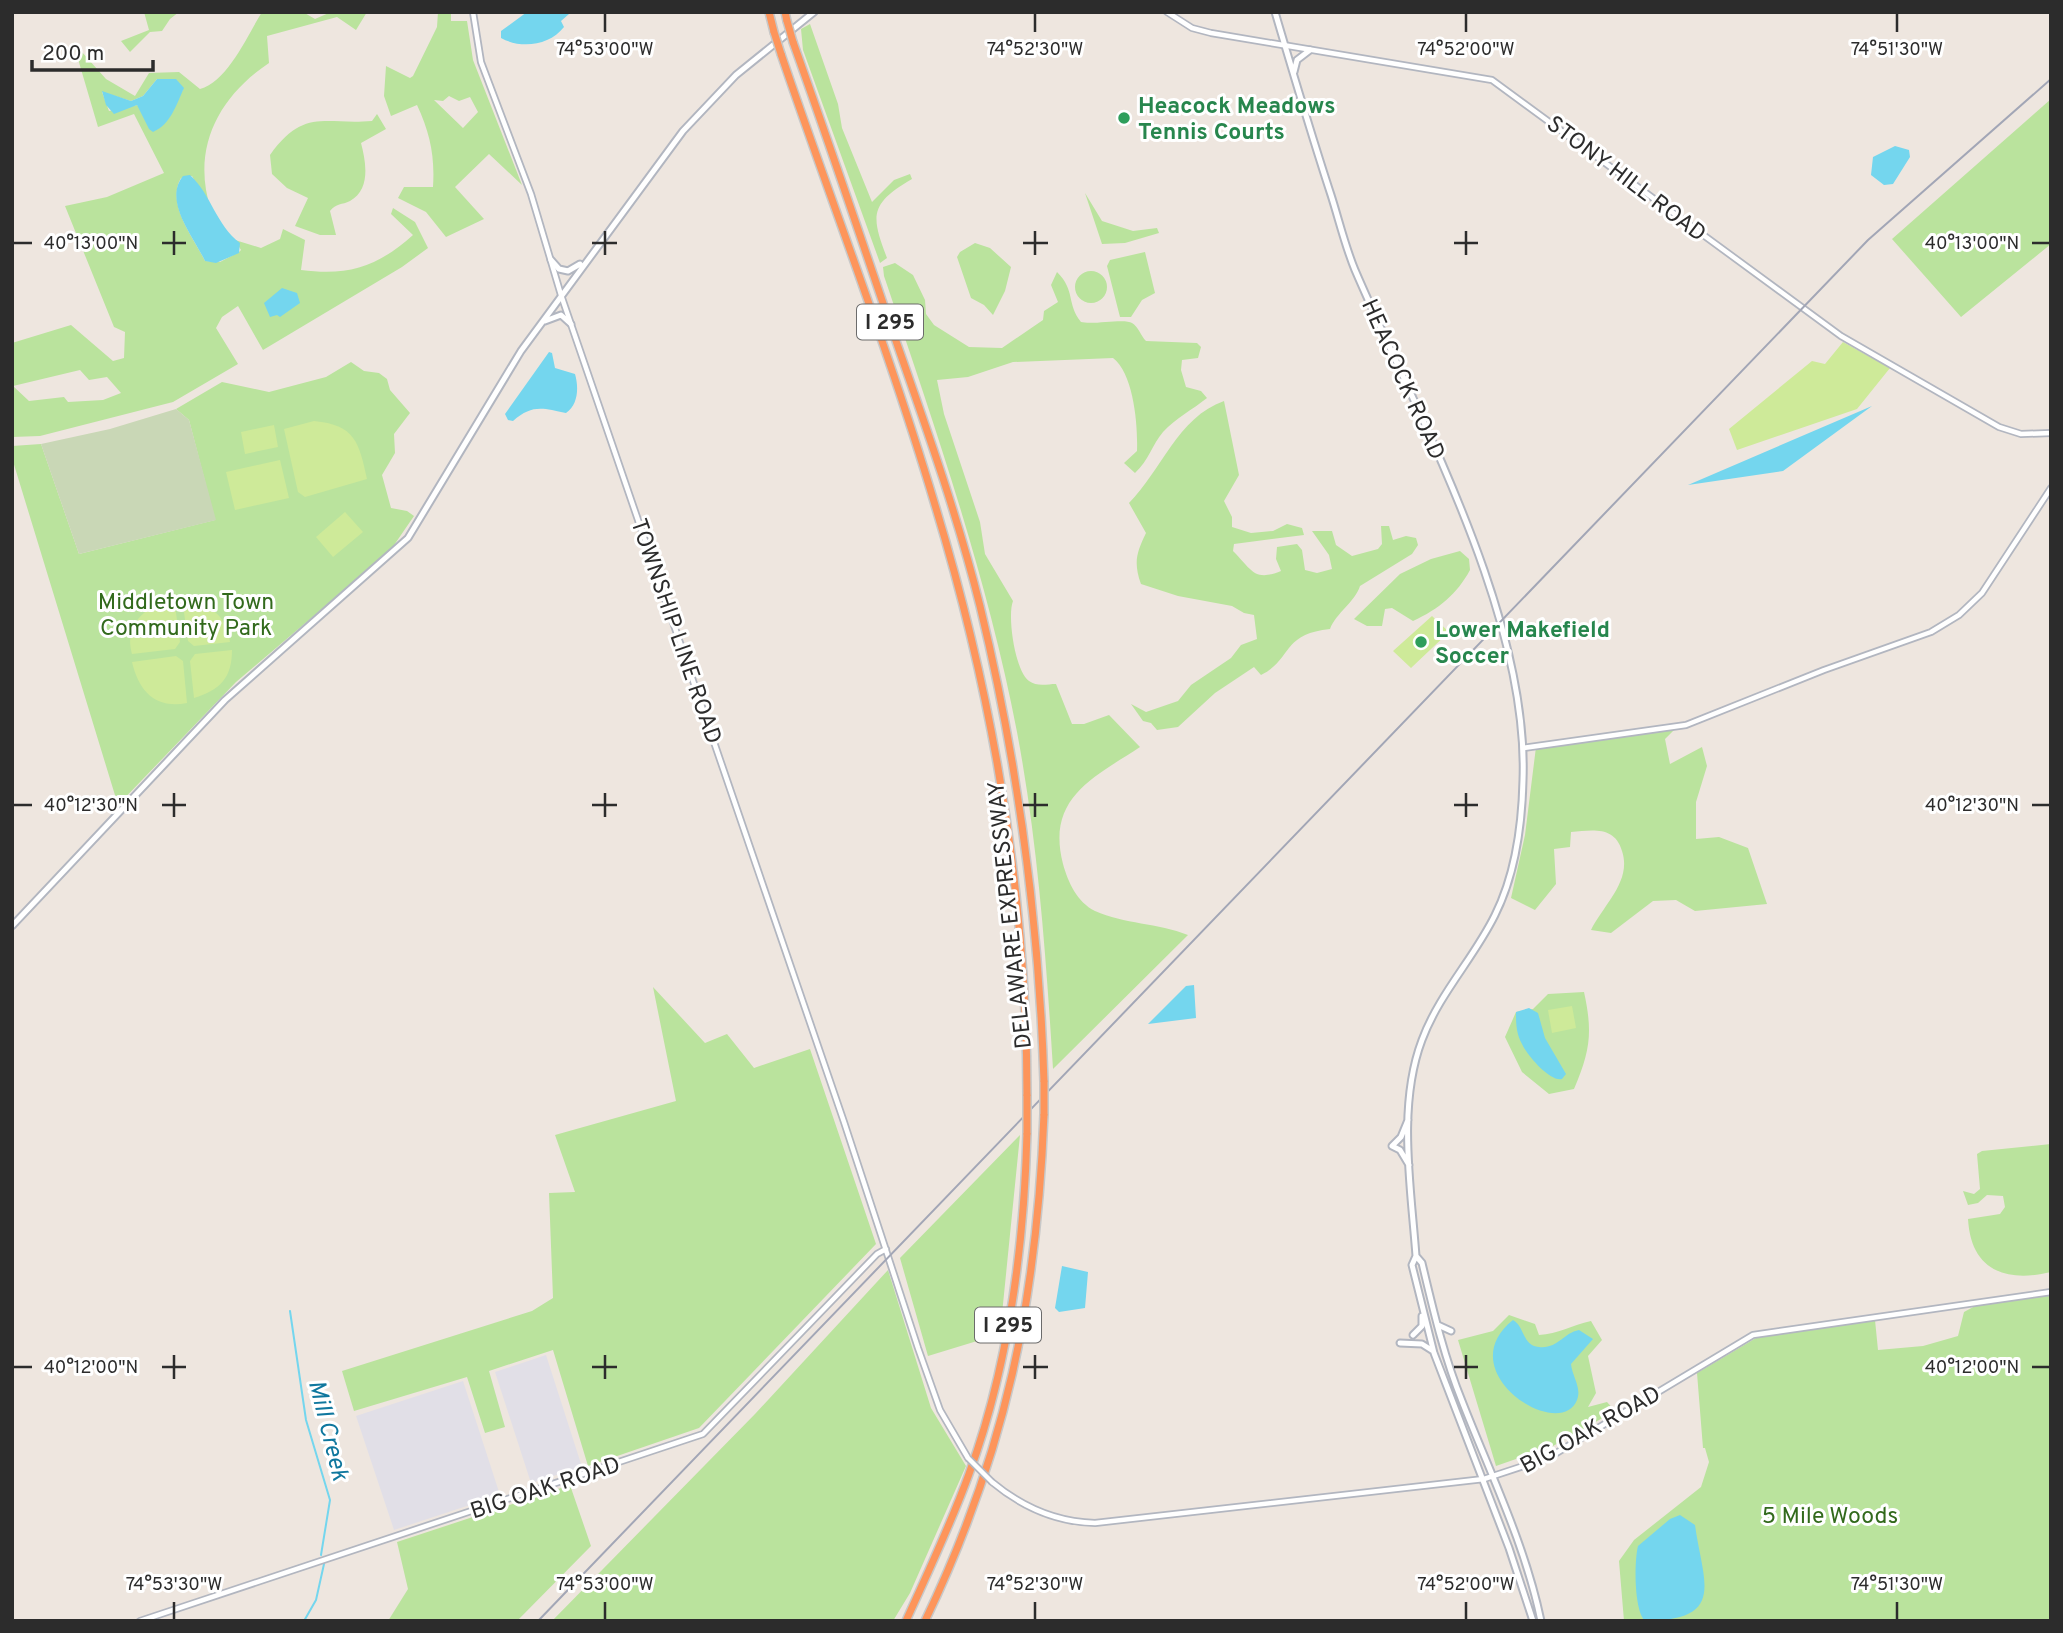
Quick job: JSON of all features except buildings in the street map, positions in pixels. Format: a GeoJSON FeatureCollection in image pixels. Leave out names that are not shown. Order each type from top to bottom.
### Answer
{"type":"FeatureCollection","features":[{"type":"Feature","properties":{"kind":"highway","name":"DELAWARE EXPRESSWAY"},"geometry":{"type":"LineString","coordinates":[[769,12],[927,480],[972,640],[996,759],[1013,875],[1024,989],[1027,1133],[1022,1230],[1007,1334],[981,1436],[955,1510],[904,1621]]}},
{"type":"Feature","properties":{"kind":"highway","name":"DELAWARE EXPRESSWAY"},"geometry":{"type":"LineString","coordinates":[[785,12],[939,466],[979,604],[1007,734],[1026,849],[1037,957],[1044,1114],[1035,1257],[1014,1376],[972,1513],[926,1621]]}},
{"type":"Feature","properties":{"kind":"main road"},"geometry":{"type":"LineString","coordinates":[[12,926],[225,700],[408,538],[538,328],[588,257],[696,115],[744,68],[814,12]]}},
{"type":"Feature","properties":{"kind":"main road","name":"HEACOCK ROAD"},"geometry":{"type":"LineString","coordinates":[[1275,12],[1354,267],[1429,436],[1477,556],[1513,675],[1523,748],[1520,823],[1504,888],[1488,928],[1429,1023],[1415,1068],[1410,1114],[1410,1167],[1416,1256],[1412,1265],[1434,1353],[1484,1479],[1533,1621]]}},
{"type":"Feature","properties":{"kind":"main road"},"geometry":{"type":"LineString","coordinates":[[1293,76],[1297,60],[1310,50]]}},
{"type":"Feature","properties":{"kind":"main road"},"geometry":{"type":"LineString","coordinates":[[551,260],[559,269],[568,271],[588,257]]}},
{"type":"Feature","properties":{"kind":"main road"},"geometry":{"type":"LineString","coordinates":[[538,328],[558,315],[564,316],[571,324]]}},
{"type":"Feature","properties":{"kind":"main road"},"geometry":{"type":"LineString","coordinates":[[1410,1114],[1401,1137],[1392,1146],[1404,1154],[1410,1167]]}},
{"type":"Feature","properties":{"kind":"main road"},"geometry":{"type":"LineString","coordinates":[[1416,1256],[1422,1263],[1460,1398],[1525,1562],[1541,1621]]}},
{"type":"Feature","properties":{"kind":"main road"},"geometry":{"type":"LineString","coordinates":[[1413,1335],[1422,1326],[1422,1310]]}},
{"type":"Feature","properties":{"kind":"main road"},"geometry":{"type":"LineString","coordinates":[[1437,1324],[1451,1331]]}},
{"type":"Feature","properties":{"kind":"main road"},"geometry":{"type":"LineString","coordinates":[[1400,1343],[1422,1344],[1434,1353]]}},
{"type":"Feature","properties":{"kind":"street","name":"TOWNSHIP LINE ROAD"},"geometry":{"type":"LineString","coordinates":[[472,12],[481,62],[531,194],[561,295],[940,1410],[968,1458]]}},
{"type":"Feature","properties":{"kind":"street","name":"STONY HILL ROAD"},"geometry":{"type":"LineString","coordinates":[[1167,12],[1201,31],[1492,80],[1841,335],[2009,432],[2051,433]]}},
{"type":"Feature","properties":{"kind":"street"},"geometry":{"type":"LineString","coordinates":[[1523,748],[1676,728],[1832,667],[1921,636],[1951,621],[1987,587],[2051,488]]}},
{"type":"Feature","properties":{"kind":"street","name":"BIG OAK ROAD"},"geometry":{"type":"LineString","coordinates":[[139,1621],[703,1434],[877,1254],[886,1249]]}},
{"type":"Feature","properties":{"kind":"street","name":"BIG OAK ROAD"},"geometry":{"type":"LineString","coordinates":[[968,1458],[992,1482],[1022,1503],[1050,1516],[1095,1523],[1484,1479],[1548,1458],[1753,1335],[2051,1292]]}},
{"type":"Feature","properties":{"kind":"shaded area"},"geometry":{"type":"Polygon","coordinates":[[[546,1355],[582,1467],[531,1483],[495,1372],[546,1355]]]}},
{"type":"Feature","properties":{"kind":"shaded area"},"geometry":{"type":"Polygon","coordinates":[[[463,1381],[500,1495],[394,1530],[356,1416],[463,1381]]]}},
{"type":"Feature","properties":{"kind":"green space"},"geometry":{"type":"Polygon","coordinates":[[[144,12],[179,12],[162,31],[150,32],[130,52],[121,41],[149,30],[144,12]]]}},
{"type":"Feature","properties":{"kind":"green space"},"geometry":{"type":"Polygon","coordinates":[[[262,12],[303,12],[315,19],[331,12],[367,12],[356,30],[337,17],[267,36],[269,63],[236,92],[213,126],[204,166],[211,210],[192,176],[181,178],[177,188],[183,220],[205,261],[220,262],[239,252],[241,250],[235,240],[261,248],[280,239],[283,229],[305,240],[301,270],[334,272],[362,267],[387,255],[413,235],[391,214],[393,208],[415,222],[428,248],[402,267],[263,350],[238,306],[222,317],[216,328],[238,364],[173,402],[40,436],[12,437],[12,343],[71,325],[113,361],[124,358],[125,332],[114,327],[65,206],[107,197],[164,173],[134,114],[98,127],[73,42],[106,79],[135,96],[149,73],[179,72],[200,89],[219,77],[228,67],[262,12]],[[157,79],[143,96],[131,101],[102,92],[109,111],[137,105],[142,110],[175,102],[183,90],[174,79],[157,79]],[[80,370],[13,386],[29,401],[64,397],[68,402],[103,400],[121,393],[107,377],[89,380],[80,370]]]}},
{"type":"Feature","properties":{"kind":"green space"},"geometry":{"type":"Polygon","coordinates":[[[438,12],[451,12],[451,21],[467,21],[473,60],[522,185],[489,154],[455,187],[484,219],[446,237],[426,212],[398,198],[404,187],[433,187],[432,155],[417,105],[391,116],[384,96],[386,66],[410,78],[413,76],[437,27],[438,12]],[[449,96],[443,101],[434,100],[463,128],[478,112],[470,97],[459,101],[449,96]]]}},
{"type":"Feature","properties":{"kind":"green space"},"geometry":{"type":"Polygon","coordinates":[[[810,24],[838,104],[842,128],[872,202],[894,180],[910,174],[912,179],[888,196],[877,212],[878,231],[887,258],[880,263],[803,50],[801,29],[810,24]]]}},
{"type":"Feature","properties":{"kind":"green space"},"geometry":{"type":"Polygon","coordinates":[[[2051,99],[2051,244],[1961,317],[1892,239],[2051,99]]]}},
{"type":"Feature","properties":{"kind":"green space"},"geometry":{"type":"Polygon","coordinates":[[[377,114],[386,129],[361,143],[365,175],[361,190],[350,201],[337,205],[330,211],[336,235],[320,235],[295,226],[308,198],[287,188],[272,174],[270,155],[293,130],[304,125],[327,121],[372,121],[377,114]]]}},
{"type":"Feature","properties":{"kind":"green space"},"geometry":{"type":"Polygon","coordinates":[[[1085,193],[1102,221],[1133,231],[1157,228],[1159,233],[1125,243],[1102,244],[1085,193]]]}},
{"type":"Feature","properties":{"kind":"green space"},"geometry":{"type":"Polygon","coordinates":[[[975,243],[990,248],[1011,267],[1005,291],[993,315],[984,305],[971,298],[957,257],[960,252],[975,243]]]}},
{"type":"Feature","properties":{"kind":"green space"},"geometry":{"type":"Polygon","coordinates":[[[1145,252],[1155,293],[1142,300],[1131,317],[1120,317],[1107,266],[1110,260],[1145,252]]]}},
{"type":"Feature","properties":{"kind":"green space"},"geometry":{"type":"Polygon","coordinates":[[[895,263],[913,275],[925,300],[926,314],[934,325],[969,347],[1002,348],[1043,320],[1044,311],[1058,302],[1051,285],[1057,272],[1067,285],[1076,315],[1081,322],[1128,322],[1136,326],[1146,341],[1197,343],[1201,347],[1198,358],[1182,360],[1181,370],[1186,387],[1201,391],[1207,398],[1163,432],[1135,473],[1124,463],[1137,451],[1133,401],[1126,376],[1113,358],[1013,362],[968,377],[937,380],[944,414],[980,522],[985,554],[1013,601],[1011,618],[1014,643],[1024,675],[1035,684],[1056,684],[1072,724],[1084,724],[1109,715],[1140,747],[1090,780],[1068,806],[1061,822],[1060,841],[1063,864],[1071,884],[1078,897],[1095,911],[1188,935],[1053,1069],[1036,858],[1017,732],[991,616],[975,559],[941,446],[884,276],[883,267],[895,263]]]}},
{"type":"Feature","properties":{"kind":"green space"},"geometry":{"type":"Polygon","coordinates":[[[1091,271],[1102,276],[1107,287],[1102,298],[1091,303],[1080,298],[1075,287],[1080,276],[1091,271]]]}},
{"type":"Feature","properties":{"kind":"green space"},"geometry":{"type":"Polygon","coordinates":[[[1843,342],[1890,368],[1857,409],[1737,450],[1729,429],[1812,361],[1825,364],[1843,342]]]}},
{"type":"Feature","properties":{"kind":"green space","name":"Middletown Town Community Park"},"geometry":{"type":"Polygon","coordinates":[[[351,362],[364,371],[379,373],[387,379],[390,390],[410,413],[394,434],[395,453],[382,475],[391,508],[407,511],[414,516],[390,551],[236,682],[118,805],[12,458],[12,446],[41,444],[79,554],[215,520],[189,420],[176,409],[222,382],[269,392],[326,377],[351,362]]]}},
{"type":"Feature","properties":{"kind":"green space"},"geometry":{"type":"Polygon","coordinates":[[[1224,401],[1239,475],[1224,501],[1232,517],[1232,527],[1251,533],[1273,531],[1287,524],[1302,528],[1304,535],[1234,544],[1233,551],[1249,569],[1259,575],[1281,571],[1276,559],[1277,547],[1297,544],[1302,550],[1305,570],[1317,573],[1332,569],[1329,555],[1312,531],[1332,531],[1336,545],[1352,556],[1378,549],[1382,544],[1381,526],[1389,526],[1393,540],[1406,536],[1416,538],[1418,545],[1412,554],[1360,586],[1330,629],[1303,636],[1271,669],[1261,675],[1254,667],[1215,693],[1178,727],[1157,730],[1151,723],[1143,721],[1131,704],[1146,712],[1178,701],[1191,685],[1231,658],[1241,645],[1257,639],[1254,615],[1232,606],[1178,596],[1141,584],[1137,569],[1138,552],[1146,533],[1129,503],[1194,419],[1224,401]]]}},
{"type":"Feature","properties":{"kind":"green space"},"geometry":{"type":"Polygon","coordinates":[[[176,409],[189,420],[216,520],[79,554],[41,444],[110,429],[176,409]]]}},
{"type":"Feature","properties":{"kind":"green space"},"geometry":{"type":"Polygon","coordinates":[[[314,421],[328,423],[347,431],[358,445],[367,479],[305,497],[298,492],[284,429],[314,421]]]}},
{"type":"Feature","properties":{"kind":"green space"},"geometry":{"type":"Polygon","coordinates":[[[274,425],[278,447],[245,454],[241,432],[274,425]]]}},
{"type":"Feature","properties":{"kind":"green space"},"geometry":{"type":"Polygon","coordinates":[[[280,460],[289,498],[235,510],[226,472],[280,460]]]}},
{"type":"Feature","properties":{"kind":"green space"},"geometry":{"type":"Polygon","coordinates":[[[345,512],[363,532],[333,557],[316,537],[345,512]]]}},
{"type":"Feature","properties":{"kind":"green space"},"geometry":{"type":"Polygon","coordinates":[[[1460,551],[1469,559],[1470,570],[1453,594],[1431,611],[1413,621],[1392,608],[1385,609],[1382,626],[1367,626],[1354,619],[1400,574],[1431,559],[1460,551]]]}},
{"type":"Feature","properties":{"kind":"green space"},"geometry":{"type":"Polygon","coordinates":[[[174,598],[180,642],[175,649],[132,654],[131,633],[140,617],[155,605],[174,598]]]}},
{"type":"Feature","properties":{"kind":"green space"},"geometry":{"type":"Polygon","coordinates":[[[183,605],[202,606],[216,613],[225,625],[230,642],[194,646],[188,641],[183,605]]]}},
{"type":"Feature","properties":{"kind":"green space","name":"Lower Makefield Soccer"},"geometry":{"type":"Polygon","coordinates":[[[1432,616],[1449,632],[1411,668],[1393,651],[1432,616]]]}},
{"type":"Feature","properties":{"kind":"green space"},"geometry":{"type":"Polygon","coordinates":[[[232,650],[230,668],[223,681],[211,691],[194,698],[190,661],[195,654],[232,650]]]}},
{"type":"Feature","properties":{"kind":"green space"},"geometry":{"type":"Polygon","coordinates":[[[176,656],[183,661],[187,703],[158,701],[144,690],[132,662],[176,656]]]}},
{"type":"Feature","properties":{"kind":"green space"},"geometry":{"type":"Polygon","coordinates":[[[1676,728],[1665,739],[1670,764],[1702,747],[1707,766],[1696,802],[1696,839],[1719,837],[1748,848],[1767,904],[1695,911],[1676,900],[1653,901],[1611,933],[1591,930],[1615,892],[1623,872],[1624,862],[1619,843],[1609,833],[1602,831],[1571,832],[1570,847],[1554,849],[1556,884],[1535,910],[1511,898],[1525,835],[1536,747],[1676,728]]]}},
{"type":"Feature","properties":{"kind":"green space"},"geometry":{"type":"Polygon","coordinates":[[[653,987],[705,1043],[727,1034],[754,1068],[810,1049],[876,1244],[699,1428],[588,1466],[553,1350],[489,1371],[505,1427],[485,1433],[467,1377],[354,1411],[342,1371],[532,1311],[553,1298],[549,1193],[575,1192],[555,1135],[676,1101],[653,987]]]}},
{"type":"Feature","properties":{"kind":"green space"},"geometry":{"type":"Polygon","coordinates":[[[1584,992],[1589,1031],[1584,1064],[1574,1089],[1549,1094],[1522,1072],[1505,1037],[1516,1012],[1533,1009],[1548,994],[1584,992]]]}},
{"type":"Feature","properties":{"kind":"green space"},"geometry":{"type":"Polygon","coordinates":[[[1572,1006],[1576,1028],[1552,1033],[1548,1010],[1572,1006]]]}},
{"type":"Feature","properties":{"kind":"green space"},"geometry":{"type":"Polygon","coordinates":[[[1020,1135],[1000,1334],[928,1356],[900,1258],[1020,1135]]]}},
{"type":"Feature","properties":{"kind":"green space"},"geometry":{"type":"Polygon","coordinates":[[[2051,1144],[2051,1272],[2019,1276],[2005,1274],[1983,1261],[1971,1236],[1968,1219],[2000,1214],[2005,1207],[2003,1196],[1987,1195],[1978,1203],[1968,1205],[1963,1191],[1974,1194],[1980,1189],[1977,1154],[1982,1151],[2051,1144]]]}},
{"type":"Feature","properties":{"kind":"green space"},"geometry":{"type":"Polygon","coordinates":[[[888,1270],[931,1408],[966,1466],[910,1593],[893,1621],[552,1621],[755,1414],[888,1270]]]}},
{"type":"Feature","properties":{"kind":"green space","name":"5 Mile Woods"},"geometry":{"type":"Polygon","coordinates":[[[2051,1293],[2051,1621],[1624,1621],[1619,1561],[1634,1540],[1701,1487],[1709,1462],[1703,1448],[1697,1373],[1756,1338],[1875,1320],[1878,1350],[1923,1346],[1958,1336],[1964,1312],[1977,1305],[2051,1293]]]}},
{"type":"Feature","properties":{"kind":"green space"},"geometry":{"type":"Polygon","coordinates":[[[1509,1315],[1535,1324],[1539,1335],[1591,1321],[1602,1340],[1588,1356],[1596,1393],[1588,1407],[1607,1402],[1615,1411],[1553,1446],[1496,1466],[1458,1340],[1493,1331],[1509,1315]]]}},
{"type":"Feature","properties":{"kind":"green space"},"geometry":{"type":"Polygon","coordinates":[[[570,1485],[591,1546],[517,1621],[388,1621],[408,1589],[397,1542],[570,1485]]]}},
{"type":"Feature","properties":{"kind":"water"},"geometry":{"type":"Polygon","coordinates":[[[527,12],[569,14],[561,21],[564,27],[543,42],[517,44],[501,38],[501,31],[527,12]]]}},
{"type":"Feature","properties":{"kind":"water"},"geometry":{"type":"Polygon","coordinates":[[[157,79],[176,79],[184,88],[169,119],[159,129],[153,132],[149,129],[137,105],[114,114],[106,105],[102,91],[131,101],[143,96],[157,79]]]}},
{"type":"Feature","properties":{"kind":"water"},"geometry":{"type":"Polygon","coordinates":[[[1895,146],[1909,150],[1910,157],[1893,184],[1884,185],[1871,175],[1873,157],[1895,146]]]}},
{"type":"Feature","properties":{"kind":"water"},"geometry":{"type":"Polygon","coordinates":[[[190,175],[203,191],[225,227],[240,243],[239,253],[216,263],[205,261],[187,230],[178,207],[176,196],[183,176],[190,175]]]}},
{"type":"Feature","properties":{"kind":"water"},"geometry":{"type":"Polygon","coordinates":[[[282,288],[297,293],[300,303],[280,317],[270,317],[264,303],[282,288]]]}},
{"type":"Feature","properties":{"kind":"water"},"geometry":{"type":"Polygon","coordinates":[[[549,352],[552,353],[555,368],[575,374],[577,390],[573,406],[566,413],[538,409],[526,412],[513,421],[508,420],[505,414],[549,352]]]}},
{"type":"Feature","properties":{"kind":"water"},"geometry":{"type":"Polygon","coordinates":[[[1872,406],[1783,471],[1688,485],[1872,406]]]}},
{"type":"Feature","properties":{"kind":"water"},"geometry":{"type":"Polygon","coordinates":[[[1194,985],[1196,1018],[1148,1024],[1186,986],[1194,985]]]}},
{"type":"Feature","properties":{"kind":"water"},"geometry":{"type":"Polygon","coordinates":[[[1529,1008],[1538,1013],[1545,1038],[1566,1074],[1562,1079],[1551,1076],[1539,1067],[1520,1040],[1516,1012],[1529,1008]]]}},
{"type":"Feature","properties":{"kind":"water"},"geometry":{"type":"Polygon","coordinates":[[[1062,1266],[1088,1272],[1085,1308],[1059,1312],[1055,1308],[1062,1266]]]}},
{"type":"Feature","properties":{"kind":"water"},"geometry":{"type":"Polygon","coordinates":[[[1513,1320],[1533,1346],[1551,1346],[1579,1330],[1593,1339],[1571,1364],[1578,1386],[1578,1396],[1567,1411],[1551,1413],[1532,1407],[1514,1396],[1500,1380],[1493,1360],[1496,1340],[1513,1320]]]}},
{"type":"Feature","properties":{"kind":"water"},"geometry":{"type":"Polygon","coordinates":[[[1680,1515],[1695,1525],[1704,1594],[1699,1605],[1689,1614],[1671,1619],[1645,1621],[1637,1597],[1638,1546],[1670,1519],[1680,1515]]]}},
{"type":"Feature","properties":{"kind":"waterway","name":"Mill Creek"},"geometry":{"type":"LineString","coordinates":[[290,1311],[306,1420],[330,1500],[321,1555]]}},
{"type":"Feature","properties":{"kind":"waterway","name":"Mill Creek"},"geometry":{"type":"LineString","coordinates":[[304,1621],[316,1600],[324,1564]]}},
{"type":"Feature","properties":{"kind":"railway"},"geometry":{"type":"LineString","coordinates":[[538,1621],[1868,240],[2051,79]]}},
{"type":"Feature","properties":{"kind":"place","name":"Heacock Meadows Tennis Courts"},"geometry":{"type":"Point","coordinates":[1124,118]}},
{"type":"Feature","properties":{"kind":"place","name":"Lower Makefield Soccer"},"geometry":{"type":"Point","coordinates":[1421,642]}}]}
